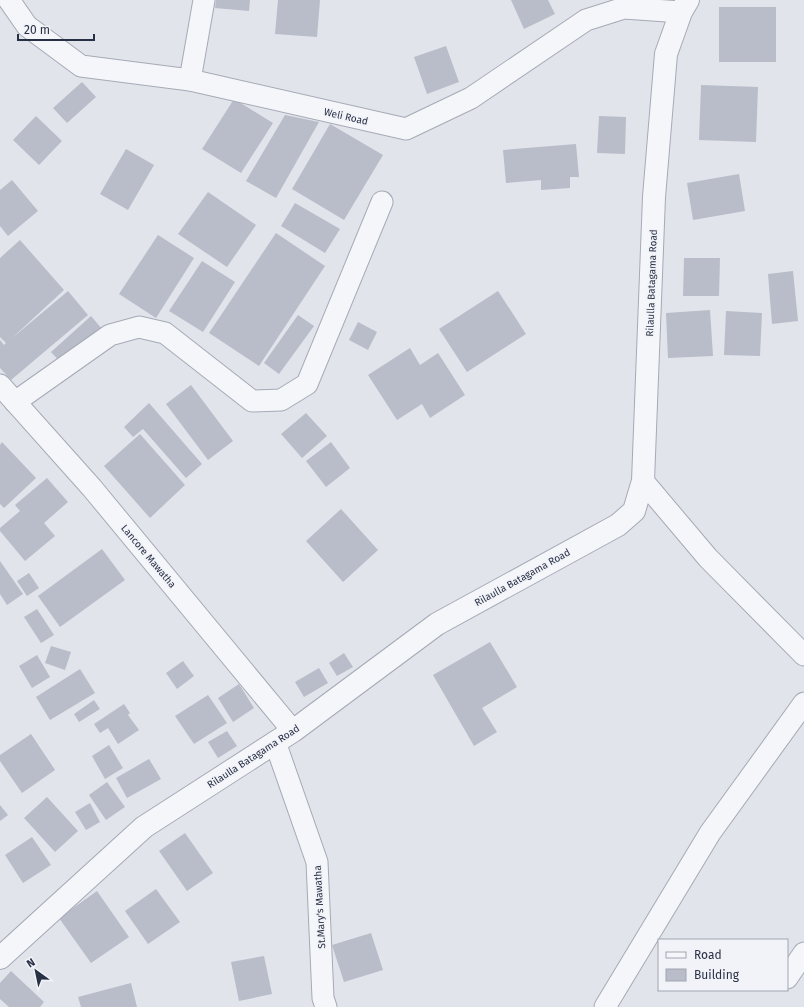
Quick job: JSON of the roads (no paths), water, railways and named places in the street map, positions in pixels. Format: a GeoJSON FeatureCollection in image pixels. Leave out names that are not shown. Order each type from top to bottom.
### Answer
{"type":"FeatureCollection","features":[{"type":"Feature","properties":{"kind":"street","name":"Weli Road"},"geometry":{"type":"LineString","coordinates":[[9,0],[27,26],[81,66],[190,80],[406,129],[471,98],[586,20],[624,8],[685,6]]}},
{"type":"Feature","properties":{"kind":"street"},"geometry":{"type":"LineString","coordinates":[[190,80],[204,0]]}},
{"type":"Feature","properties":{"kind":"street","name":"Rilaulla Batagama Road"},"geometry":{"type":"LineString","coordinates":[[0,958],[144,827],[293,731],[437,624],[618,525],[634,511],[643,481],[654,197],[666,54],[685,6]]}},
{"type":"Feature","properties":{"kind":"street"},"geometry":{"type":"LineString","coordinates":[[15,402],[110,334],[139,327],[165,333],[252,401],[281,400],[307,384],[382,202]]}},
{"type":"Feature","properties":{"kind":"street","name":"Lancore Mawatha"},"geometry":{"type":"LineString","coordinates":[[0,385],[92,488],[293,731]]}},
{"type":"Feature","properties":{"kind":"street"},"geometry":{"type":"LineString","coordinates":[[643,481],[708,558],[804,654]]}},
{"type":"Feature","properties":{"kind":"street"},"geometry":{"type":"LineString","coordinates":[[605,1007],[710,834],[804,703]]}},
{"type":"Feature","properties":{"kind":"street","name":"St.Mary's Mawatha"},"geometry":{"type":"LineString","coordinates":[[275,742],[317,862],[323,998],[326,1007]]}},
{"type":"Feature","properties":{"kind":"street"},"geometry":{"type":"LineString","coordinates":[[788,977],[804,953]]}}]}
